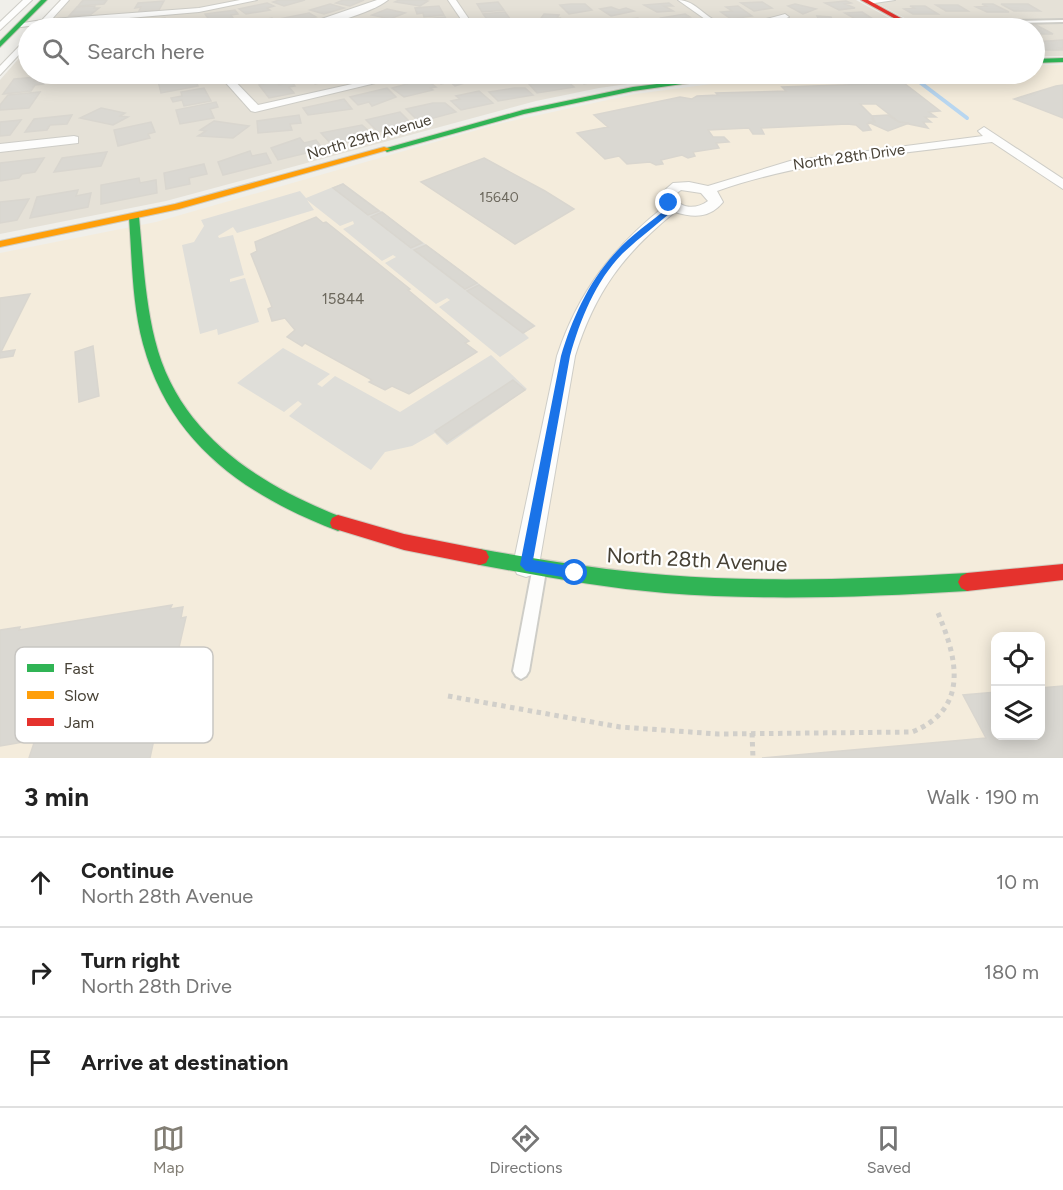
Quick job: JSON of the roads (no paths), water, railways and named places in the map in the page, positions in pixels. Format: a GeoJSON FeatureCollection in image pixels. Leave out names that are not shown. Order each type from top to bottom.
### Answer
{"type":"FeatureCollection","features":[{"type":"Feature","properties":{"kind":"street"},"geometry":{"type":"LineString","coordinates":[[0,27],[28,0]]}},
{"type":"Feature","properties":{"kind":"street"},"geometry":{"type":"LineString","coordinates":[[27,18],[45,0]]}},
{"type":"Feature","properties":{"kind":"street"},"geometry":{"type":"LineString","coordinates":[[48,18],[65,0]]}},
{"type":"Feature","properties":{"kind":"street"},"geometry":{"type":"LineString","coordinates":[[184,0],[186,18]]}},
{"type":"Feature","properties":{"kind":"street"},"geometry":{"type":"LineString","coordinates":[[113,18],[184,11],[253,0]]}},
{"type":"Feature","properties":{"kind":"street"},"geometry":{"type":"LineString","coordinates":[[340,18],[384,0]]}},
{"type":"Feature","properties":{"kind":"street"},"geometry":{"type":"LineString","coordinates":[[452,0],[464,18]]}},
{"type":"Feature","properties":{"kind":"street"},"geometry":{"type":"LineString","coordinates":[[682,0],[707,18]]}},
{"type":"Feature","properties":{"kind":"street"},"geometry":{"type":"LineString","coordinates":[[866,1],[891,0]]}},
{"type":"Feature","properties":{"kind":"street"},"geometry":{"type":"LineString","coordinates":[[866,1],[897,18]]}},
{"type":"Feature","properties":{"kind":"street"},"geometry":{"type":"LineString","coordinates":[[0,45],[18,27]]}},
{"type":"Feature","properties":{"kind":"street"},"geometry":{"type":"LineString","coordinates":[[0,72],[18,51]]}},
{"type":"Feature","properties":{"kind":"street"},"geometry":{"type":"LineString","coordinates":[[1045,61],[1063,60]]}},
{"type":"Feature","properties":{"kind":"street"},"geometry":{"type":"LineString","coordinates":[[232,84],[255,110],[366,84]]}},
{"type":"Feature","properties":{"kind":"street","name":"North 29th Avenue"},"geometry":{"type":"LineString","coordinates":[[0,244],[134,217],[523,112],[633,89],[672,84]]}},
{"type":"Feature","properties":{"kind":"street"},"geometry":{"type":"LineString","coordinates":[[982,129],[1063,185]]}},
{"type":"Feature","properties":{"kind":"street","name":"North 28th Drive"},"geometry":{"type":"LineString","coordinates":[[674,206],[666,195],[672,189],[693,186],[708,190],[750,175],[790,165],[993,138]]}},
{"type":"Feature","properties":{"kind":"street"},"geometry":{"type":"LineString","coordinates":[[0,148],[74,140]]}},
{"type":"Feature","properties":{"kind":"street"},"geometry":{"type":"LineString","coordinates":[[533,566],[566,356],[574,325],[587,297],[620,253],[674,206],[697,212],[714,206],[716,198],[708,190]]}},
{"type":"Feature","properties":{"kind":"street","name":"North 28th Avenue"},"geometry":{"type":"LineString","coordinates":[[134,217],[147,336],[153,363],[165,393],[181,417],[204,443],[247,478],[297,507],[360,531],[533,566],[686,585],[826,587],[924,585],[1022,579],[1063,572]]}},
{"type":"Feature","properties":{"kind":"lane"},"geometry":{"type":"LineString","coordinates":[[1045,22],[1063,21]]}},
{"type":"Feature","properties":{"kind":"lane"},"geometry":{"type":"LineString","coordinates":[[521,671],[533,566]]}},
{"type":"Feature","properties":{"kind":"waterway"},"geometry":{"type":"LineString","coordinates":[[922,84],[967,118]]}}]}
